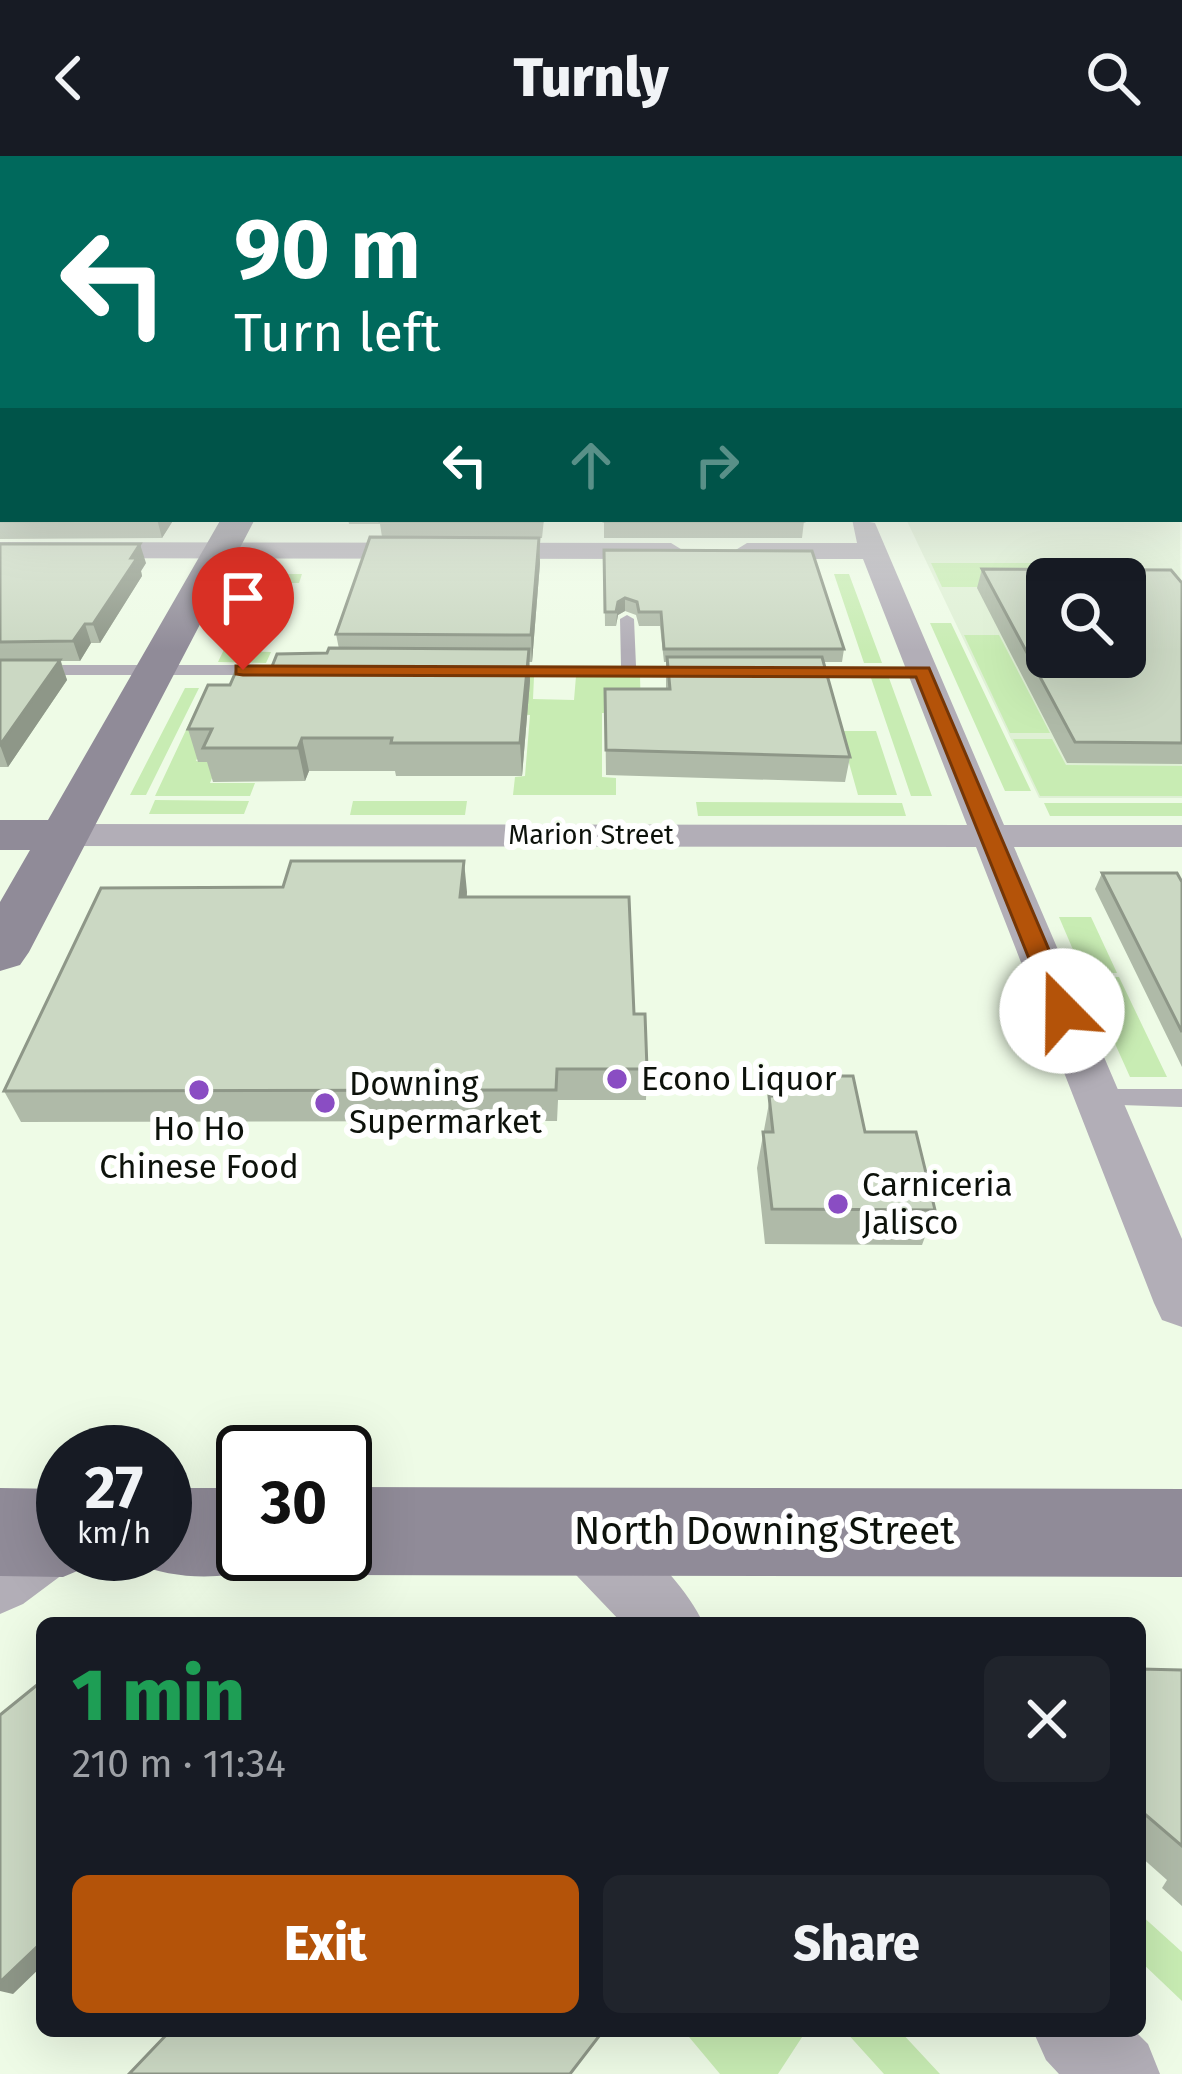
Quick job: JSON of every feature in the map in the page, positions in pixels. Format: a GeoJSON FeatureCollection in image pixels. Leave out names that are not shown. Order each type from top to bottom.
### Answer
{"type":"FeatureCollection","features":[{"type":"Feature","properties":{"kind":"street"},"geometry":{"type":"LineString","coordinates":[[861,522],[1182,1303]]}},
{"type":"Feature","properties":{"kind":"street"},"geometry":{"type":"LineString","coordinates":[[0,550],[229,535],[321,560],[874,551]]}},
{"type":"Feature","properties":{"kind":"street"},"geometry":{"type":"LineString","coordinates":[[0,952],[229,535]]}},
{"type":"Feature","properties":{"kind":"street","name":"Marion Street"},"geometry":{"type":"LineString","coordinates":[[0,835],[1182,836]]}},
{"type":"Feature","properties":{"kind":"street"},"geometry":{"type":"LineString","coordinates":[[578,1531],[663,1617]]}},
{"type":"Feature","properties":{"kind":"street"},"geometry":{"type":"LineString","coordinates":[[0,1532],[36,1533]]}},
{"type":"Feature","properties":{"kind":"street","name":"North Downing Street"},"geometry":{"type":"LineString","coordinates":[[372,1532],[1182,1533]]}},
{"type":"Feature","properties":{"kind":"street"},"geometry":{"type":"LineString","coordinates":[[0,1581],[36,1554]]}},
{"type":"Feature","properties":{"kind":"street"},"geometry":{"type":"LineString","coordinates":[[1081,2037],[1118,2074]]}},
{"type":"Feature","properties":{"kind":"lane"},"geometry":{"type":"LineString","coordinates":[[627,619],[629,671]]}},
{"type":"Feature","properties":{"kind":"lane"},"geometry":{"type":"LineString","coordinates":[[0,670],[298,670]]}},
{"type":"Feature","properties":{"kind":"lane"},"geometry":{"type":"LineString","coordinates":[[478,671],[723,671]]}},
{"type":"Feature","properties":{"kind":"lane"},"geometry":{"type":"LineString","coordinates":[[770,671],[923,672]]}},
{"type":"Feature","properties":{"kind":"lane"},"geometry":{"type":"LineString","coordinates":[[1098,1098],[1182,1098]]}},
{"type":"Feature","properties":{"kind":"shaded area"},"geometry":{"type":"Polygon","coordinates":[[[907,522],[1180,522],[1182,798],[1039,798],[907,522]]]}},
{"type":"Feature","properties":{"kind":"green space"},"geometry":{"type":"Polygon","coordinates":[[[931,563],[1026,563],[1026,587],[942,587],[931,563]]]}},
{"type":"Feature","properties":{"kind":"green space"},"geometry":{"type":"Polygon","coordinates":[[[260,574],[302,574],[299,583],[268,583],[236,651],[271,652],[266,663],[218,662],[260,574]]]}},
{"type":"Feature","properties":{"kind":"green space"},"geometry":{"type":"Polygon","coordinates":[[[834,574],[849,574],[882,663],[864,663],[834,574]]]}},
{"type":"Feature","properties":{"kind":"green space"},"geometry":{"type":"Polygon","coordinates":[[[930,623],[951,623],[1031,791],[1005,791],[930,623]]]}},
{"type":"Feature","properties":{"kind":"green space"},"geometry":{"type":"Polygon","coordinates":[[[964,635],[999,635],[1050,733],[1010,733],[964,635]]]}},
{"type":"Feature","properties":{"kind":"green space"},"geometry":{"type":"Polygon","coordinates":[[[576,676],[640,676],[641,712],[602,713],[602,777],[616,778],[616,795],[513,795],[515,777],[525,776],[530,715],[515,714],[519,677],[534,677],[533,699],[574,700],[576,676]]]}},
{"type":"Feature","properties":{"kind":"green space"},"geometry":{"type":"Polygon","coordinates":[[[871,678],[889,678],[932,796],[911,796],[871,678]]]}},
{"type":"Feature","properties":{"kind":"green space"},"geometry":{"type":"Polygon","coordinates":[[[185,688],[199,688],[146,795],[130,795],[185,688]]]}},
{"type":"Feature","properties":{"kind":"green space"},"geometry":{"type":"Polygon","coordinates":[[[203,694],[280,694],[217,715],[196,761],[218,763],[210,783],[255,783],[250,796],[155,796],[203,694]]]}},
{"type":"Feature","properties":{"kind":"green space"},"geometry":{"type":"Polygon","coordinates":[[[840,731],[876,731],[897,795],[858,795],[840,731]]]}},
{"type":"Feature","properties":{"kind":"green space"},"geometry":{"type":"Polygon","coordinates":[[[1013,739],[1052,739],[1066,765],[1182,766],[1182,796],[1040,796],[1013,739]]]}},
{"type":"Feature","properties":{"kind":"green space"},"geometry":{"type":"Polygon","coordinates":[[[155,800],[249,801],[244,814],[149,814],[155,800]]]}},
{"type":"Feature","properties":{"kind":"green space"},"geometry":{"type":"Polygon","coordinates":[[[353,801],[467,801],[465,815],[350,815],[353,801]]]}},
{"type":"Feature","properties":{"kind":"green space"},"geometry":{"type":"Polygon","coordinates":[[[696,802],[902,803],[906,816],[698,816],[696,802]]]}},
{"type":"Feature","properties":{"kind":"green space"},"geometry":{"type":"Polygon","coordinates":[[[1044,803],[1182,803],[1182,816],[1050,816],[1044,803]]]}},
{"type":"Feature","properties":{"kind":"green space"},"geometry":{"type":"Polygon","coordinates":[[[1059,917],[1091,917],[1117,973],[1083,973],[1059,917]]]}},
{"type":"Feature","properties":{"kind":"green space"},"geometry":{"type":"Polygon","coordinates":[[[1085,977],[1119,977],[1167,1077],[1130,1077],[1085,977]]]}},
{"type":"Feature","properties":{"kind":"green space"},"geometry":{"type":"Polygon","coordinates":[[[1146,1919],[1182,1952],[1182,2001],[1146,1967],[1146,1919]]]}},
{"type":"Feature","properties":{"kind":"green space"},"geometry":{"type":"Polygon","coordinates":[[[689,2037],[802,2037],[778,2074],[720,2074],[689,2037]]]}},
{"type":"Feature","properties":{"kind":"green space"},"geometry":{"type":"Polygon","coordinates":[[[850,2037],[906,2037],[940,2074],[884,2074],[850,2037]]]}},
{"type":"Feature","properties":{"kind":"building"},"geometry":{"type":"Polygon","coordinates":[[[370,537],[539,538],[531,635],[336,634],[370,537]]]}},
{"type":"Feature","properties":{"kind":"building"},"geometry":{"type":"Polygon","coordinates":[[[0,544],[140,544],[131,558],[137,558],[93,624],[85,624],[73,641],[0,642],[0,544]]]}},
{"type":"Feature","properties":{"kind":"building"},"geometry":{"type":"Polygon","coordinates":[[[604,550],[812,551],[844,649],[664,649],[661,612],[639,612],[637,602],[625,598],[618,602],[616,612],[605,612],[604,550]]]}},
{"type":"Feature","properties":{"kind":"building"},"geometry":{"type":"Polygon","coordinates":[[[982,569],[1026,569],[1026,651],[982,569]]]}},
{"type":"Feature","properties":{"kind":"building"},"geometry":{"type":"Polygon","coordinates":[[[1146,570],[1171,570],[1182,583],[1182,743],[1075,742],[1041,678],[1146,678],[1146,570]]]}},
{"type":"Feature","properties":{"kind":"building"},"geometry":{"type":"Polygon","coordinates":[[[329,648],[529,649],[520,743],[302,738],[298,748],[203,748],[212,729],[188,729],[208,685],[230,685],[237,669],[271,669],[277,654],[327,653],[329,648]]]}},
{"type":"Feature","properties":{"kind":"building"},"geometry":{"type":"Polygon","coordinates":[[[667,657],[822,657],[850,757],[606,750],[605,689],[670,689],[667,657]]]}},
{"type":"Feature","properties":{"kind":"building"},"geometry":{"type":"Polygon","coordinates":[[[0,660],[60,660],[0,745],[0,660]]]}},
{"type":"Feature","properties":{"kind":"building"},"geometry":{"type":"Polygon","coordinates":[[[291,861],[464,861],[460,897],[629,897],[634,1014],[645,1014],[647,1069],[557,1069],[556,1090],[4,1091],[101,888],[283,887],[291,861]]]}},
{"type":"Feature","properties":{"kind":"building"},"geometry":{"type":"Polygon","coordinates":[[[1102,873],[1177,873],[1182,882],[1182,1032],[1102,873]]]}},
{"type":"Feature","properties":{"kind":"building"},"geometry":{"type":"Polygon","coordinates":[[[774,1076],[853,1076],[865,1132],[916,1132],[935,1210],[772,1209],[763,1132],[773,1132],[769,1096],[777,1096],[774,1076]]]}},
{"type":"Feature","properties":{"kind":"building"},"geometry":{"type":"Polygon","coordinates":[[[1146,1669],[1182,1670],[1182,1846],[1146,1815],[1146,1669]]]}},
{"type":"Feature","properties":{"kind":"building"},"geometry":{"type":"Polygon","coordinates":[[[36,1686],[36,1948],[0,1982],[0,1715],[36,1686]]]}},
{"type":"Feature","properties":{"kind":"building"},"geometry":{"type":"Polygon","coordinates":[[[164,2037],[598,2037],[570,2074],[129,2074],[164,2037]]]}},
{"type":"Feature","properties":{"kind":"place","name":"Econo Liquor"},"geometry":{"type":"Point","coordinates":[617,1079]}},
{"type":"Feature","properties":{"kind":"place","name":"Ho Ho Chinese Food"},"geometry":{"type":"Point","coordinates":[199,1090]}},
{"type":"Feature","properties":{"kind":"place","name":"Downing Supermarket"},"geometry":{"type":"Point","coordinates":[325,1103]}},
{"type":"Feature","properties":{"kind":"place","name":"Carniceria Jalisco"},"geometry":{"type":"Point","coordinates":[838,1204]}},
{"type":"Feature","properties":{"kind":"route"},"geometry":{"type":"LineString","coordinates":[[243,670],[923,672],[1062,1011]]}}]}
